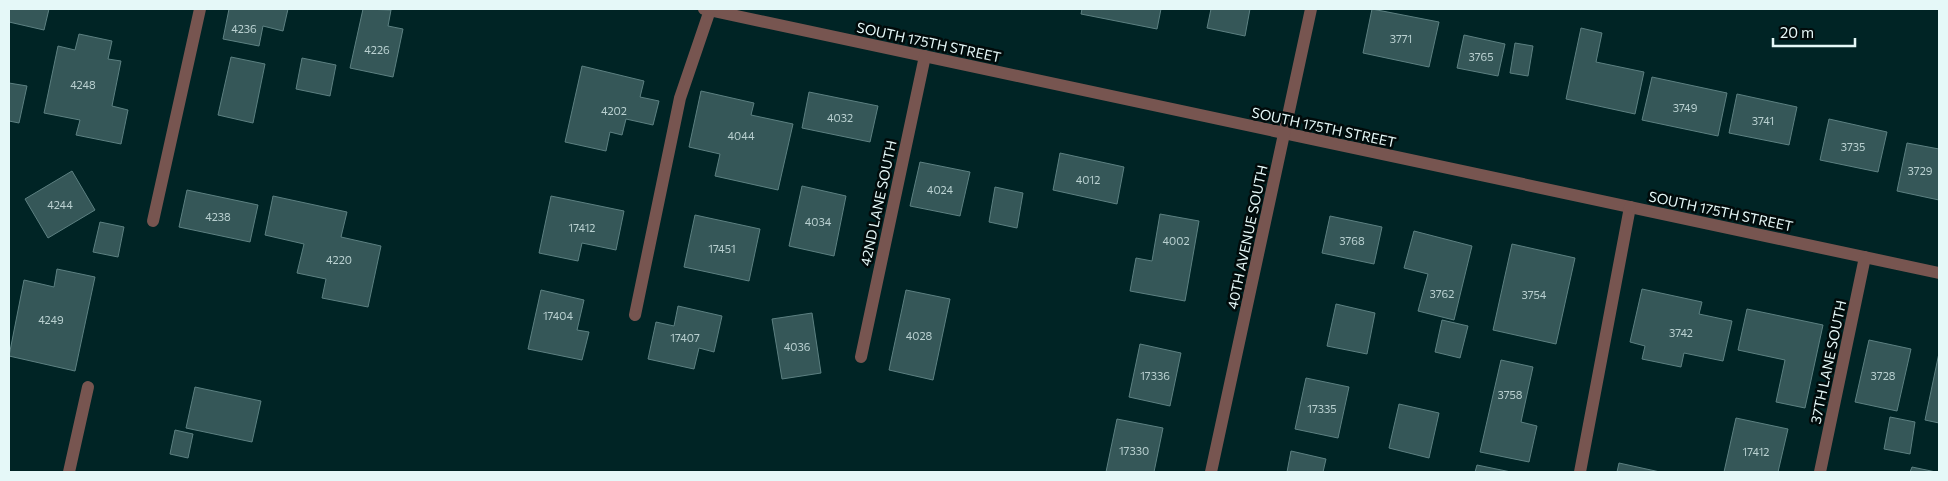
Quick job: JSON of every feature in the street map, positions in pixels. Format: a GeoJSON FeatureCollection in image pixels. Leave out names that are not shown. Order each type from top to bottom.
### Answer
{"type":"FeatureCollection","features":[{"type":"Feature","properties":{"kind":"street"},"geometry":{"type":"LineString","coordinates":[[153,221],[200,9]]}},
{"type":"Feature","properties":{"kind":"street"},"geometry":{"type":"LineString","coordinates":[[636,315],[680,98],[707,9]]}},
{"type":"Feature","properties":{"kind":"street","name":"SOUTH 175TH STREET"},"geometry":{"type":"LineString","coordinates":[[707,9],[1939,273]]}},
{"type":"Feature","properties":{"kind":"street","name":"40TH AVENUE SOUTH"},"geometry":{"type":"LineString","coordinates":[[1211,472],[1311,9]]}},
{"type":"Feature","properties":{"kind":"street","name":"42ND LANE SOUTH"},"geometry":{"type":"LineString","coordinates":[[860,357],[925,56]]}},
{"type":"Feature","properties":{"kind":"street"},"geometry":{"type":"LineString","coordinates":[[1580,472],[1630,207]]}},
{"type":"Feature","properties":{"kind":"street","name":"37TH LANE SOUTH"},"geometry":{"type":"LineString","coordinates":[[1820,472],[1865,257]]}},
{"type":"Feature","properties":{"kind":"street"},"geometry":{"type":"LineString","coordinates":[[69,472],[88,388]]}},
{"type":"Feature","properties":{"kind":"building"},"geometry":{"type":"Polygon","coordinates":[[[9,9],[49,9],[44,30],[9,22],[9,9]]]}},
{"type":"Feature","properties":{"kind":"building"},"geometry":{"type":"Polygon","coordinates":[[[229,9],[288,9],[283,31],[263,26],[259,46],[223,39],[229,9]]]}},
{"type":"Feature","properties":{"kind":"building"},"geometry":{"type":"Polygon","coordinates":[[[363,9],[391,10],[388,26],[403,29],[393,77],[350,68],[363,9]]]}},
{"type":"Feature","properties":{"kind":"building"},"geometry":{"type":"Polygon","coordinates":[[[1082,9],[1161,9],[1157,29],[1081,14],[1082,9]]]}},
{"type":"Feature","properties":{"kind":"building"},"geometry":{"type":"Polygon","coordinates":[[[1211,9],[1250,9],[1245,36],[1207,28],[1211,9]]]}},
{"type":"Feature","properties":{"kind":"building"},"geometry":{"type":"Polygon","coordinates":[[[1372,9],[1439,22],[1429,67],[1363,53],[1372,9]]]}},
{"type":"Feature","properties":{"kind":"building"},"geometry":{"type":"Polygon","coordinates":[[[1581,28],[1602,33],[1596,62],[1644,72],[1635,114],[1566,99],[1581,28]]]}},
{"type":"Feature","properties":{"kind":"building"},"geometry":{"type":"Polygon","coordinates":[[[79,34],[112,41],[108,59],[121,61],[112,106],[128,110],[121,144],[76,135],[80,120],[44,113],[58,46],[75,50],[79,34]]]}},
{"type":"Feature","properties":{"kind":"building"},"geometry":{"type":"Polygon","coordinates":[[[1464,35],[1505,44],[1498,76],[1457,68],[1464,35]]]}},
{"type":"Feature","properties":{"kind":"building"},"geometry":{"type":"Polygon","coordinates":[[[1515,43],[1533,46],[1528,76],[1510,73],[1515,43]]]}},
{"type":"Feature","properties":{"kind":"building"},"geometry":{"type":"Polygon","coordinates":[[[231,57],[265,64],[253,123],[218,115],[231,57]]]}},
{"type":"Feature","properties":{"kind":"building"},"geometry":{"type":"Polygon","coordinates":[[[302,58],[336,65],[330,96],[296,89],[302,58]]]}},
{"type":"Feature","properties":{"kind":"building"},"geometry":{"type":"Polygon","coordinates":[[[582,66],[644,81],[640,97],[659,101],[653,125],[626,119],[622,135],[610,132],[606,151],[565,142],[582,66]]]}},
{"type":"Feature","properties":{"kind":"building"},"geometry":{"type":"Polygon","coordinates":[[[1652,77],[1727,93],[1718,136],[1642,120],[1652,77]]]}},
{"type":"Feature","properties":{"kind":"building"},"geometry":{"type":"Polygon","coordinates":[[[9,83],[27,86],[19,123],[9,121],[9,83]]]}},
{"type":"Feature","properties":{"kind":"building"},"geometry":{"type":"Polygon","coordinates":[[[701,91],[754,103],[751,115],[793,124],[778,190],[715,176],[720,154],[689,147],[701,91]]]}},
{"type":"Feature","properties":{"kind":"building"},"geometry":{"type":"Polygon","coordinates":[[[809,92],[878,106],[870,142],[802,128],[809,92]]]}},
{"type":"Feature","properties":{"kind":"building"},"geometry":{"type":"Polygon","coordinates":[[[1737,94],[1797,107],[1789,145],[1729,133],[1737,94]]]}},
{"type":"Feature","properties":{"kind":"building"},"geometry":{"type":"Polygon","coordinates":[[[1829,119],[1887,132],[1878,172],[1820,160],[1829,119]]]}},
{"type":"Feature","properties":{"kind":"building"},"geometry":{"type":"Polygon","coordinates":[[[1907,143],[1939,149],[1939,200],[1897,191],[1907,143]]]}},
{"type":"Feature","properties":{"kind":"building"},"geometry":{"type":"Polygon","coordinates":[[[1060,153],[1124,167],[1117,204],[1053,190],[1060,153]]]}},
{"type":"Feature","properties":{"kind":"building"},"geometry":{"type":"Polygon","coordinates":[[[920,162],[970,172],[960,216],[910,206],[920,162]]]}},
{"type":"Feature","properties":{"kind":"building"},"geometry":{"type":"Polygon","coordinates":[[[72,171],[95,210],[48,238],[25,199],[72,171]]]}},
{"type":"Feature","properties":{"kind":"building"},"geometry":{"type":"Polygon","coordinates":[[[802,186],[846,196],[834,256],[789,246],[802,186]]]}},
{"type":"Feature","properties":{"kind":"building"},"geometry":{"type":"Polygon","coordinates":[[[995,187],[1023,193],[1017,228],[989,222],[995,187]]]}},
{"type":"Feature","properties":{"kind":"building"},"geometry":{"type":"Polygon","coordinates":[[[187,190],[258,205],[250,242],[179,227],[187,190]]]}},
{"type":"Feature","properties":{"kind":"building"},"geometry":{"type":"Polygon","coordinates":[[[273,196],[347,212],[341,237],[381,246],[368,307],[322,298],[326,279],[297,273],[304,244],[265,235],[273,196]]]}},
{"type":"Feature","properties":{"kind":"building"},"geometry":{"type":"Polygon","coordinates":[[[551,196],[624,211],[616,250],[582,243],[578,261],[539,253],[551,196]]]}},
{"type":"Feature","properties":{"kind":"building"},"geometry":{"type":"Polygon","coordinates":[[[1160,214],[1199,221],[1185,301],[1130,291],[1136,258],[1152,261],[1160,214]]]}},
{"type":"Feature","properties":{"kind":"building"},"geometry":{"type":"Polygon","coordinates":[[[695,215],[760,229],[749,281],[684,267],[695,215]]]}},
{"type":"Feature","properties":{"kind":"building"},"geometry":{"type":"Polygon","coordinates":[[[1330,216],[1382,227],[1374,264],[1322,253],[1330,216]]]}},
{"type":"Feature","properties":{"kind":"building"},"geometry":{"type":"Polygon","coordinates":[[[100,222],[124,227],[118,257],[93,252],[100,222]]]}},
{"type":"Feature","properties":{"kind":"building"},"geometry":{"type":"Polygon","coordinates":[[[1414,231],[1472,246],[1454,320],[1418,311],[1428,274],[1404,268],[1414,231]]]}},
{"type":"Feature","properties":{"kind":"building"},"geometry":{"type":"Polygon","coordinates":[[[1512,244],[1575,258],[1556,344],[1493,330],[1512,244]]]}},
{"type":"Feature","properties":{"kind":"building"},"geometry":{"type":"Polygon","coordinates":[[[57,269],[95,277],[75,371],[9,356],[24,280],[54,287],[57,269]]]}},
{"type":"Feature","properties":{"kind":"building"},"geometry":{"type":"Polygon","coordinates":[[[1642,289],[1702,302],[1699,314],[1732,321],[1723,361],[1684,353],[1681,367],[1642,359],[1645,346],[1630,342],[1642,289]]]}},
{"type":"Feature","properties":{"kind":"building"},"geometry":{"type":"Polygon","coordinates":[[[541,290],[584,300],[577,330],[589,332],[582,360],[528,349],[541,290]]]}},
{"type":"Feature","properties":{"kind":"building"},"geometry":{"type":"Polygon","coordinates":[[[906,290],[950,299],[933,380],[889,370],[906,290]]]}},
{"type":"Feature","properties":{"kind":"building"},"geometry":{"type":"Polygon","coordinates":[[[1336,304],[1375,313],[1367,354],[1327,346],[1336,304]]]}},
{"type":"Feature","properties":{"kind":"building"},"geometry":{"type":"Polygon","coordinates":[[[678,306],[722,316],[714,352],[699,348],[694,369],[648,359],[656,322],[674,326],[678,306]]]}},
{"type":"Feature","properties":{"kind":"building"},"geometry":{"type":"Polygon","coordinates":[[[1747,309],[1823,325],[1805,408],[1776,402],[1785,360],[1738,350],[1747,309]]]}},
{"type":"Feature","properties":{"kind":"building"},"geometry":{"type":"Polygon","coordinates":[[[812,313],[821,373],[782,379],[772,319],[812,313]]]}},
{"type":"Feature","properties":{"kind":"building"},"geometry":{"type":"Polygon","coordinates":[[[1442,320],[1468,326],[1460,358],[1435,352],[1442,320]]]}},
{"type":"Feature","properties":{"kind":"building"},"geometry":{"type":"Polygon","coordinates":[[[1869,340],[1911,349],[1897,411],[1855,402],[1869,340]]]}},
{"type":"Feature","properties":{"kind":"building"},"geometry":{"type":"Polygon","coordinates":[[[1140,344],[1181,353],[1170,406],[1129,397],[1140,344]]]}},
{"type":"Feature","properties":{"kind":"building"},"geometry":{"type":"Polygon","coordinates":[[[1939,353],[1939,423],[1925,420],[1939,353]]]}},
{"type":"Feature","properties":{"kind":"building"},"geometry":{"type":"Polygon","coordinates":[[[1501,360],[1533,367],[1521,422],[1537,426],[1529,462],[1480,452],[1501,360]]]}},
{"type":"Feature","properties":{"kind":"building"},"geometry":{"type":"Polygon","coordinates":[[[1306,378],[1349,387],[1338,438],[1295,429],[1306,378]]]}},
{"type":"Feature","properties":{"kind":"building"},"geometry":{"type":"Polygon","coordinates":[[[195,387],[261,401],[252,442],[186,428],[195,387]]]}},
{"type":"Feature","properties":{"kind":"building"},"geometry":{"type":"Polygon","coordinates":[[[1399,404],[1439,413],[1429,458],[1389,448],[1399,404]]]}},
{"type":"Feature","properties":{"kind":"building"},"geometry":{"type":"Polygon","coordinates":[[[1890,417],[1915,422],[1910,454],[1884,449],[1890,417]]]}},
{"type":"Feature","properties":{"kind":"building"},"geometry":{"type":"Polygon","coordinates":[[[1736,418],[1788,429],[1778,472],[1724,472],[1736,418]]]}},
{"type":"Feature","properties":{"kind":"building"},"geometry":{"type":"Polygon","coordinates":[[[1117,419],[1163,428],[1154,472],[1106,472],[1117,419]]]}},
{"type":"Feature","properties":{"kind":"building"},"geometry":{"type":"Polygon","coordinates":[[[175,430],[193,434],[188,458],[170,454],[175,430]]]}},
{"type":"Feature","properties":{"kind":"building"},"geometry":{"type":"Polygon","coordinates":[[[1291,451],[1326,459],[1323,472],[1287,472],[1291,451]]]}},
{"type":"Feature","properties":{"kind":"building"},"geometry":{"type":"Polygon","coordinates":[[[1619,463],[1660,472],[1617,472],[1619,463]]]}},
{"type":"Feature","properties":{"kind":"building"},"geometry":{"type":"Polygon","coordinates":[[[1477,465],[1511,472],[1475,472],[1477,465]]]}},
{"type":"Feature","properties":{"kind":"building"},"geometry":{"type":"Polygon","coordinates":[[[1912,467],[1936,472],[1910,472],[1912,467]]]}}]}
